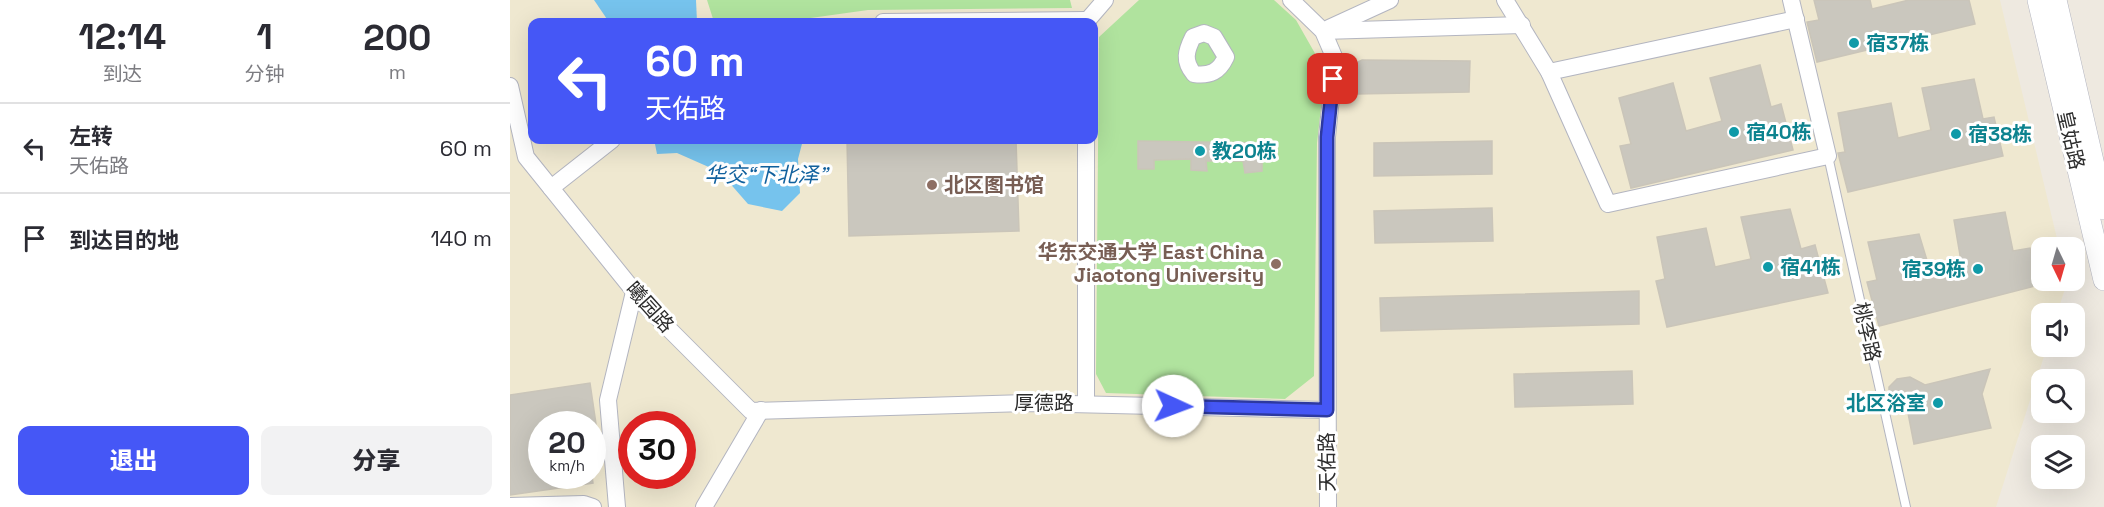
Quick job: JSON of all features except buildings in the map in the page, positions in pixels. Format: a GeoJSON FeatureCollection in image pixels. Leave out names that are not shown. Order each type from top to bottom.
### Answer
{"type":"FeatureCollection","features":[{"type":"Feature","properties":{"kind":"street"},"geometry":{"type":"LineString","coordinates":[[1089,18],[1106,0]]}},
{"type":"Feature","properties":{"kind":"street","name":"天佑路"},"geometry":{"type":"LineString","coordinates":[[1292,0],[1323,31],[1335,59],[1327,137],[1328,507]]}},
{"type":"Feature","properties":{"kind":"street"},"geometry":{"type":"LineString","coordinates":[[1323,31],[1390,0]]}},
{"type":"Feature","properties":{"kind":"street"},"geometry":{"type":"LineString","coordinates":[[1505,0],[1550,72],[1608,204],[1828,156],[1791,0]]}},
{"type":"Feature","properties":{"kind":"street","name":"皇姑路"},"geometry":{"type":"LineString","coordinates":[[2037,0],[2104,280]]}},
{"type":"Feature","properties":{"kind":"street","name":"皇姑路"},"geometry":{"type":"LineString","coordinates":[[2056,0],[2104,208]]}},
{"type":"Feature","properties":{"kind":"street"},"geometry":{"type":"LineString","coordinates":[[1550,72],[1796,19]]}},
{"type":"Feature","properties":{"kind":"street"},"geometry":{"type":"LineString","coordinates":[[1323,31],[1522,25]]}},
{"type":"Feature","properties":{"kind":"street","name":"曦园路"},"geometry":{"type":"LineString","coordinates":[[510,86],[526,157],[634,292],[751,411],[761,410]]}},
{"type":"Feature","properties":{"kind":"street"},"geometry":{"type":"LineString","coordinates":[[551,188],[607,144]]}},
{"type":"Feature","properties":{"kind":"street"},"geometry":{"type":"LineString","coordinates":[[1086,144],[1086,403]]}},
{"type":"Feature","properties":{"kind":"street"},"geometry":{"type":"LineString","coordinates":[[617,507],[608,400],[634,292]]}},
{"type":"Feature","properties":{"kind":"street","name":"厚德路"},"geometry":{"type":"LineString","coordinates":[[761,410],[1086,403],[1327,410]]}},
{"type":"Feature","properties":{"kind":"street"},"geometry":{"type":"LineString","coordinates":[[704,507],[761,410]]}},
{"type":"Feature","properties":{"kind":"street"},"geometry":{"type":"LineString","coordinates":[[510,506],[584,504],[593,507]]}},
{"type":"Feature","properties":{"kind":"lane","name":"桃李路"},"geometry":{"type":"LineString","coordinates":[[1828,156],[1906,507]]}},
{"type":"Feature","properties":{"kind":"shaded area","name":"华东交通大学 East China Jiaotong University"},"geometry":{"type":"Polygon","coordinates":[[[510,0],[2000,0],[2057,237],[2031,237],[2031,291],[2064,291],[2060,303],[2031,303],[2031,357],[2044,357],[2040,369],[2031,369],[2031,397],[1996,507],[510,507],[510,0]]]}},
{"type":"Feature","properties":{"kind":"green space"},"geometry":{"type":"Polygon","coordinates":[[[707,0],[1070,0],[1072,8],[868,10],[811,18],[713,18],[707,0]]]}},
{"type":"Feature","properties":{"kind":"green space"},"geometry":{"type":"Polygon","coordinates":[[[1139,0],[1274,0],[1296,20],[1325,71],[1317,143],[1314,376],[1285,399],[1106,393],[1096,374],[1099,37],[1139,0]]]}},
{"type":"Feature","properties":{"kind":"water"},"geometry":{"type":"Polygon","coordinates":[[[594,0],[696,0],[697,18],[606,18],[594,0]]]}},
{"type":"Feature","properties":{"kind":"water","name":"华交“下北泽”"},"geometry":{"type":"Polygon","coordinates":[[[655,144],[802,144],[798,159],[800,193],[782,211],[748,204],[720,172],[677,153],[657,154],[655,144]]]}},
{"type":"Feature","properties":{"kind":"place","name":"宿37栋"},"geometry":{"type":"Point","coordinates":[1854,43]}},
{"type":"Feature","properties":{"kind":"place","name":"宿40栋"},"geometry":{"type":"Point","coordinates":[1734,132]}},
{"type":"Feature","properties":{"kind":"place","name":"宿38栋"},"geometry":{"type":"Point","coordinates":[1956,134]}},
{"type":"Feature","properties":{"kind":"place","name":"教20栋"},"geometry":{"type":"Point","coordinates":[1200,151]}},
{"type":"Feature","properties":{"kind":"place","name":"北区图书馆"},"geometry":{"type":"Point","coordinates":[932,185]}},
{"type":"Feature","properties":{"kind":"place","name":"华东交通大学 East China Jiaotong University"},"geometry":{"type":"Point","coordinates":[1276,264]}},
{"type":"Feature","properties":{"kind":"place","name":"宿41栋"},"geometry":{"type":"Point","coordinates":[1768,267]}},
{"type":"Feature","properties":{"kind":"place","name":"宿39栋"},"geometry":{"type":"Point","coordinates":[1978,269]}},
{"type":"Feature","properties":{"kind":"place","name":"北区浴室"},"geometry":{"type":"Point","coordinates":[1938,403]}},
{"type":"Feature","properties":{"kind":"route"},"geometry":{"type":"LineString","coordinates":[[1173,406],[1327,410],[1327,137],[1333,79]]}}]}
